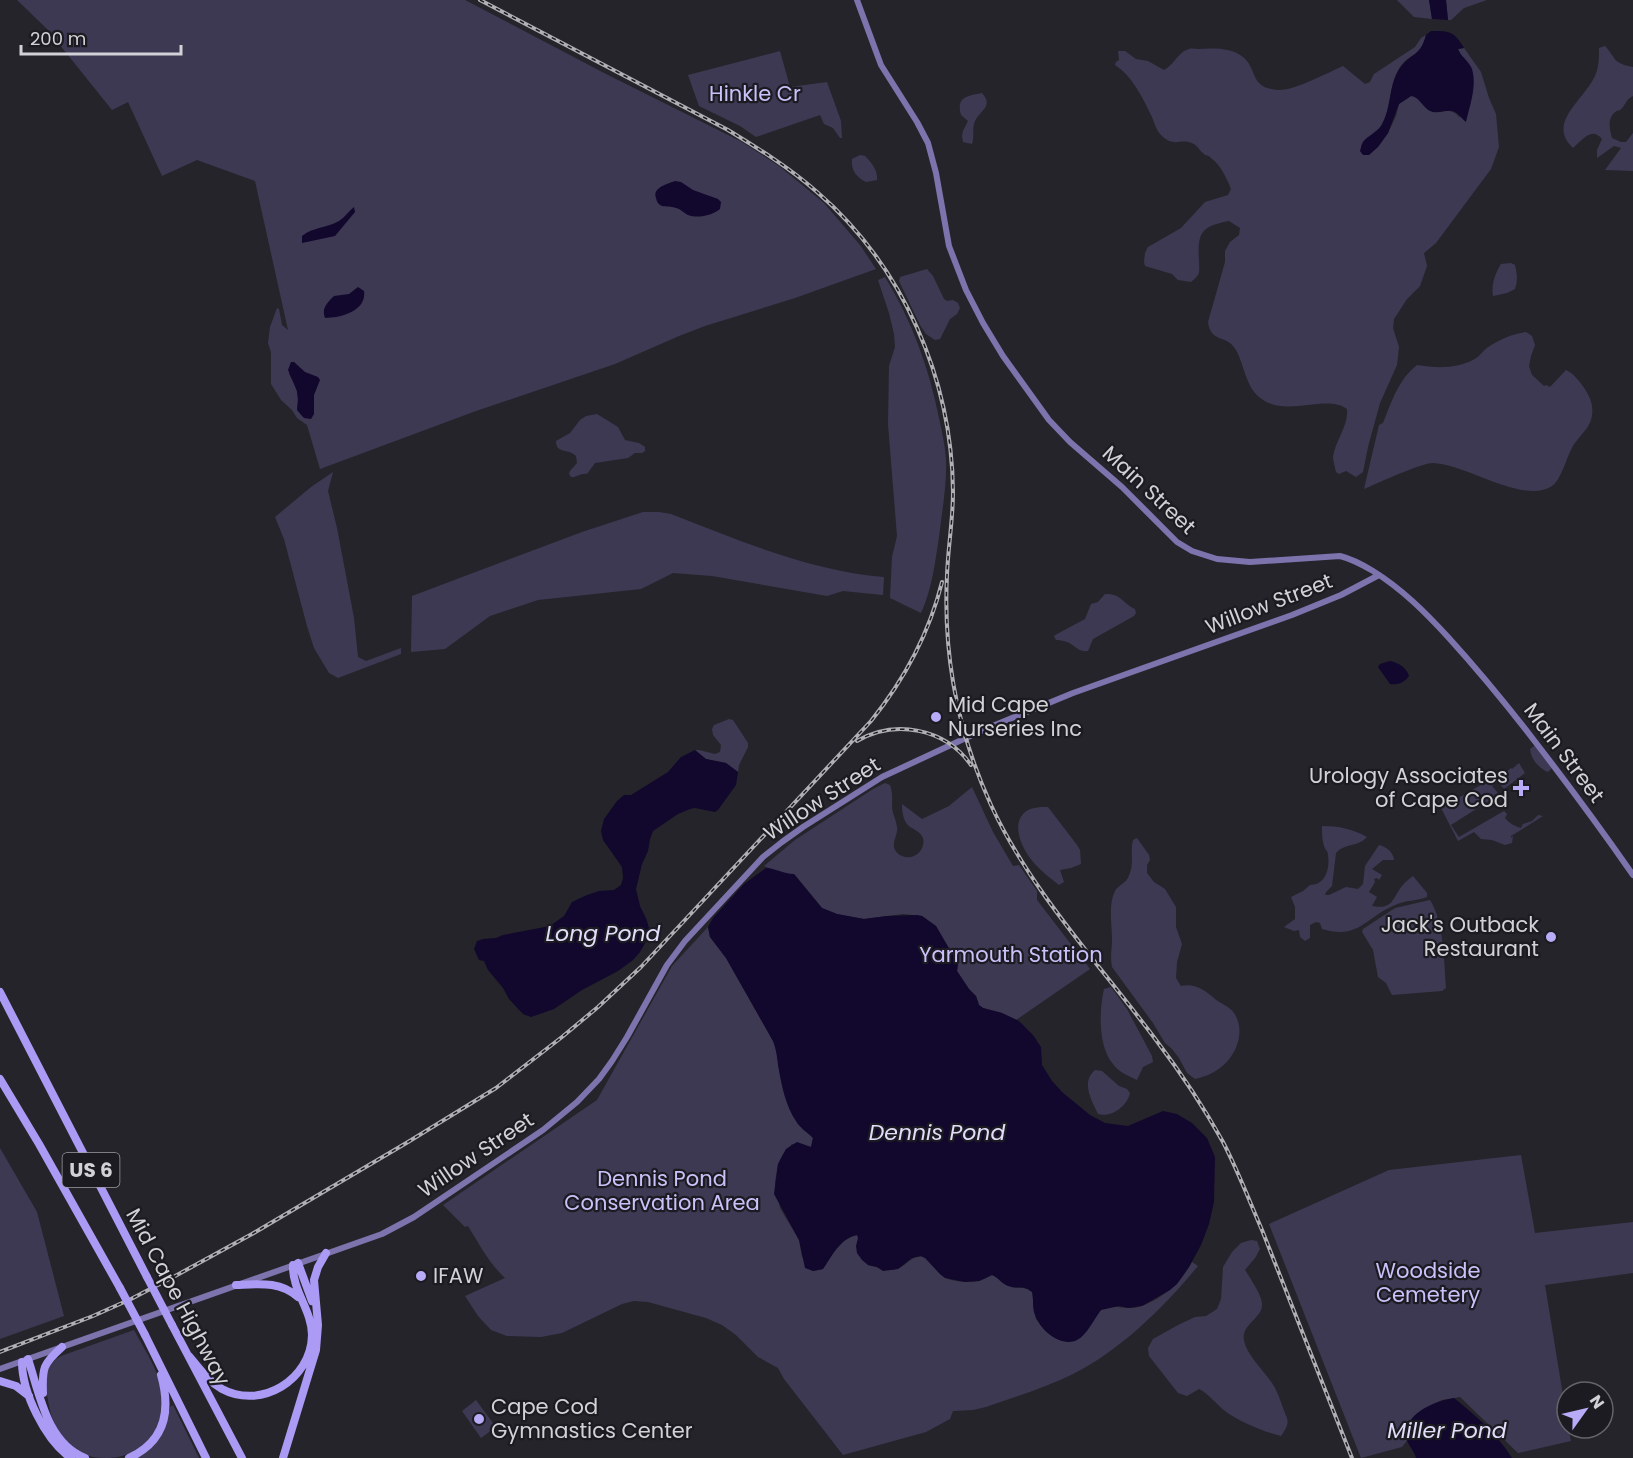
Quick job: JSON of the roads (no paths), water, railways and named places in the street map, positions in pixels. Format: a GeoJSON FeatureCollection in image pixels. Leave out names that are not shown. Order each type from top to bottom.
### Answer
{"type":"FeatureCollection","features":[{"type":"Feature","properties":{"kind":"highway","name":"Mid Cape Highway"},"geometry":{"type":"LineString","coordinates":[[0,992],[242,1458]]}},
{"type":"Feature","properties":{"kind":"highway","name":"US 6"},"geometry":{"type":"LineString","coordinates":[[0,1079],[120,1288],[206,1458]]}},
{"type":"Feature","properties":{"kind":"highway"},"geometry":{"type":"LineString","coordinates":[[283,1458],[316,1350],[319,1332],[315,1275],[326,1253]]}},
{"type":"Feature","properties":{"kind":"highway"},"geometry":{"type":"LineString","coordinates":[[296,1264],[317,1319]]}},
{"type":"Feature","properties":{"kind":"highway"},"geometry":{"type":"LineString","coordinates":[[189,1356],[213,1382],[228,1391],[241,1395],[266,1394],[278,1389],[297,1374],[309,1352],[312,1338],[308,1313],[295,1286],[296,1264]]}},
{"type":"Feature","properties":{"kind":"highway"},"geometry":{"type":"LineString","coordinates":[[236,1285],[278,1286],[290,1291],[301,1300]]}},
{"type":"Feature","properties":{"kind":"highway"},"geometry":{"type":"LineString","coordinates":[[43,1403],[44,1368],[49,1359],[62,1347]]}},
{"type":"Feature","properties":{"kind":"highway"},"geometry":{"type":"LineString","coordinates":[[129,1458],[152,1442],[165,1419],[166,1400],[156,1357]]}},
{"type":"Feature","properties":{"kind":"highway"},"geometry":{"type":"LineString","coordinates":[[25,1360],[23,1380],[29,1396],[51,1438],[60,1450],[71,1458]]}},
{"type":"Feature","properties":{"kind":"highway"},"geometry":{"type":"LineString","coordinates":[[25,1360],[51,1426],[70,1450],[85,1458]]}},
{"type":"Feature","properties":{"kind":"highway"},"geometry":{"type":"LineString","coordinates":[[0,1381],[16,1386],[29,1396]]}},
{"type":"Feature","properties":{"kind":"main road","name":"Main Street"},"geometry":{"type":"LineString","coordinates":[[857,0],[881,65],[918,122],[928,143],[936,173],[948,246],[966,290],[1003,356],[1043,412],[1063,435],[1122,487],[1177,542],[1192,551],[1217,559],[1250,562],[1340,556],[1359,563],[1406,594],[1479,671],[1560,774],[1633,875]]}},
{"type":"Feature","properties":{"kind":"main road","name":"Willow Street"},"geometry":{"type":"LineString","coordinates":[[0,1369],[382,1234],[414,1217],[543,1130],[592,1087],[612,1061],[667,965],[685,941],[763,857],[818,817],[882,777],[1014,717],[1073,693],[1292,615],[1341,595],[1379,575]]}},
{"type":"Feature","properties":{"kind":"water"},"geometry":{"type":"Polygon","coordinates":[[[1429,0],[1446,0],[1448,20],[1432,19],[1429,0]]]}},
{"type":"Feature","properties":{"kind":"water"},"geometry":{"type":"Polygon","coordinates":[[[1431,31],[1451,33],[1457,38],[1464,48],[1458,49],[1471,66],[1474,82],[1466,122],[1452,111],[1430,111],[1417,98],[1411,96],[1399,104],[1388,133],[1378,147],[1369,155],[1363,155],[1360,151],[1363,142],[1381,126],[1387,112],[1396,75],[1404,63],[1421,48],[1426,35],[1431,31]]]}},
{"type":"Feature","properties":{"kind":"water"},"geometry":{"type":"Polygon","coordinates":[[[675,181],[718,199],[721,202],[720,209],[709,215],[696,217],[672,207],[662,206],[656,199],[656,192],[661,187],[675,181]]]}},
{"type":"Feature","properties":{"kind":"water"},"geometry":{"type":"Polygon","coordinates":[[[354,207],[355,212],[335,236],[302,243],[302,236],[339,221],[354,207]]]}},
{"type":"Feature","properties":{"kind":"water"},"geometry":{"type":"Polygon","coordinates":[[[358,287],[364,291],[364,298],[357,308],[345,315],[325,318],[327,303],[334,296],[349,294],[358,287]]]}},
{"type":"Feature","properties":{"kind":"water"},"geometry":{"type":"Polygon","coordinates":[[[291,362],[320,380],[314,395],[314,414],[311,419],[304,418],[297,410],[297,391],[288,370],[291,362]]]}},
{"type":"Feature","properties":{"kind":"water"},"geometry":{"type":"Polygon","coordinates":[[[1390,661],[1406,670],[1409,676],[1403,682],[1390,684],[1378,667],[1390,661]]]}},
{"type":"Feature","properties":{"kind":"water","name":"Long Pond"},"geometry":{"type":"Polygon","coordinates":[[[695,750],[706,759],[726,763],[738,772],[736,785],[715,812],[690,809],[678,814],[653,831],[636,889],[649,928],[649,936],[640,952],[618,971],[582,990],[554,1009],[531,1017],[523,1014],[509,999],[484,961],[479,960],[474,949],[477,941],[550,926],[564,916],[572,902],[599,891],[614,890],[621,885],[622,867],[603,840],[601,831],[604,819],[624,795],[631,795],[668,772],[681,757],[695,750]]]}},
{"type":"Feature","properties":{"kind":"water","name":"Dennis Pond"},"geometry":{"type":"Polygon","coordinates":[[[766,868],[794,874],[822,908],[837,914],[864,919],[917,915],[936,926],[958,964],[957,971],[976,996],[979,1005],[1019,1021],[1041,1047],[1042,1065],[1052,1081],[1090,1115],[1105,1123],[1128,1126],[1163,1111],[1177,1114],[1192,1123],[1207,1138],[1215,1157],[1214,1202],[1201,1245],[1177,1284],[1142,1306],[1128,1308],[1119,1306],[1101,1310],[1081,1338],[1064,1342],[1046,1332],[1041,1326],[1034,1312],[1032,1292],[1008,1286],[992,1275],[979,1281],[965,1282],[945,1278],[921,1256],[912,1258],[898,1269],[883,1271],[862,1260],[857,1253],[857,1235],[841,1244],[823,1269],[813,1271],[805,1268],[799,1240],[774,1194],[778,1164],[786,1149],[797,1142],[811,1147],[813,1138],[800,1126],[787,1103],[773,1041],[726,958],[710,937],[708,927],[713,918],[744,884],[766,868]]]}},
{"type":"Feature","properties":{"kind":"water","name":"Miller Pond"},"geometry":{"type":"Polygon","coordinates":[[[1454,1398],[1493,1433],[1512,1458],[1416,1458],[1406,1437],[1410,1421],[1430,1405],[1454,1398]]]}},
{"type":"Feature","properties":{"kind":"railway"},"geometry":{"type":"LineString","coordinates":[[480,0],[728,130],[785,167],[807,183],[847,222],[874,254],[898,290],[917,327],[932,367],[943,408],[950,450],[953,492],[946,605],[950,664],[962,721],[979,778],[1025,867],[1067,926],[1174,1065],[1223,1142],[1262,1230],[1352,1458]]}},
{"type":"Feature","properties":{"kind":"railway"},"geometry":{"type":"LineString","coordinates":[[0,1352],[131,1299],[252,1234],[496,1088],[562,1037],[641,967],[871,721],[905,673],[914,656],[930,620],[942,582]]}},
{"type":"Feature","properties":{"kind":"railway"},"geometry":{"type":"LineString","coordinates":[[857,741],[887,730],[918,731],[934,735],[948,743],[971,765]]}},
{"type":"Feature","properties":{"kind":"place","name":"Mid Cape Nurseries Inc"},"geometry":{"type":"Point","coordinates":[936,717]}},
{"type":"Feature","properties":{"kind":"place","name":"Urology Associates of Cape Cod"},"geometry":{"type":"Point","coordinates":[1521,788]}},
{"type":"Feature","properties":{"kind":"place","name":"Jack's Outback Restaurant"},"geometry":{"type":"Point","coordinates":[1551,937]}},
{"type":"Feature","properties":{"kind":"place","name":"IFAW"},"geometry":{"type":"Point","coordinates":[421,1276]}},
{"type":"Feature","properties":{"kind":"place","name":"Cape Cod Gymnastics Center"},"geometry":{"type":"Point","coordinates":[479,1419]}},
{"type":"Feature","properties":{"kind":"park label","name":"Hinkle Cr"},"geometry":{"type":"Point","coordinates":[755,94]}},
{"type":"Feature","properties":{"kind":"park label","name":"Yarmouth Station"},"geometry":{"type":"Point","coordinates":[1011,955]}},
{"type":"Feature","properties":{"kind":"park label","name":"Dennis Pond Conservation Area"},"geometry":{"type":"Point","coordinates":[662,1191]}},
{"type":"Feature","properties":{"kind":"park label","name":"Woodside Cemetery"},"geometry":{"type":"Point","coordinates":[1428,1283]}}]}
